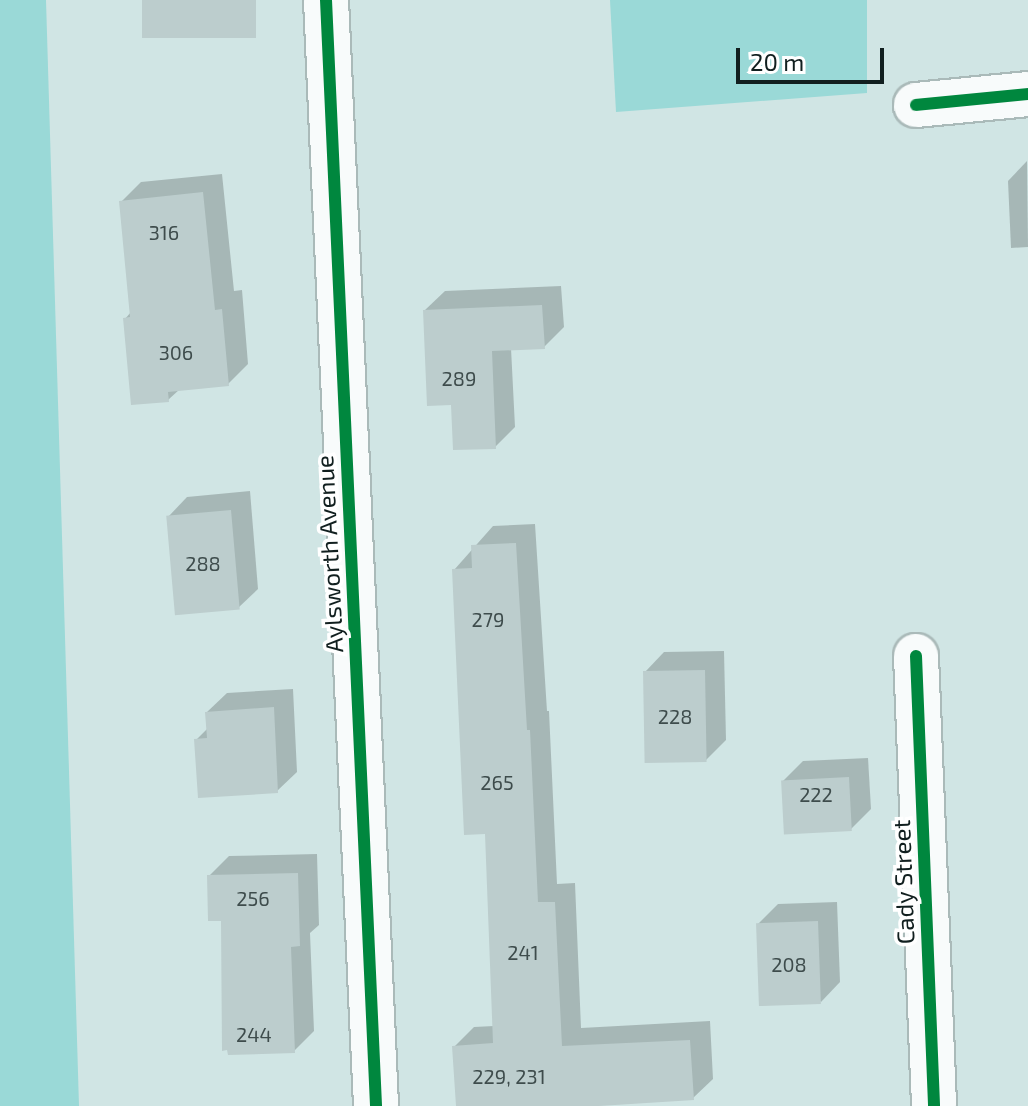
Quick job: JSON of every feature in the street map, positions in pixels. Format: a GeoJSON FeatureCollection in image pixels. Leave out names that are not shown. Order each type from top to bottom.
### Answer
{"type":"FeatureCollection","features":[{"type":"Feature","properties":{"kind":"street","name":"Aylsworth Avenue"},"geometry":{"type":"LineString","coordinates":[[326,0],[376,1106]]}},
{"type":"Feature","properties":{"kind":"street"},"geometry":{"type":"LineString","coordinates":[[916,105],[1028,94]]}},
{"type":"Feature","properties":{"kind":"street","name":"Cady Street"},"geometry":{"type":"LineString","coordinates":[[916,656],[934,1106]]}},
{"type":"Feature","properties":{"kind":"shaded area"},"geometry":{"type":"Polygon","coordinates":[[[0,0],[46,0],[79,1106],[0,1106],[0,0]]]}},
{"type":"Feature","properties":{"kind":"shaded area"},"geometry":{"type":"Polygon","coordinates":[[[610,0],[867,0],[867,93],[616,112],[610,0]]]}},
{"type":"Feature","properties":{"kind":"building"},"geometry":{"type":"Polygon","coordinates":[[[142,0],[256,0],[256,38],[142,38],[142,0]]]}},
{"type":"Feature","properties":{"kind":"building"},"geometry":{"type":"Polygon","coordinates":[[[203,192],[215,310],[222,309],[229,386],[168,392],[169,402],[131,405],[123,318],[130,317],[119,201],[203,192]]]}},
{"type":"Feature","properties":{"kind":"building"},"geometry":{"type":"Polygon","coordinates":[[[542,305],[545,349],[492,351],[496,449],[453,450],[451,405],[427,406],[423,310],[542,305]]]}},
{"type":"Feature","properties":{"kind":"building"},"geometry":{"type":"Polygon","coordinates":[[[231,510],[240,610],[175,615],[166,516],[231,510]]]}},
{"type":"Feature","properties":{"kind":"building"},"geometry":{"type":"Polygon","coordinates":[[[516,543],[527,730],[530,730],[538,902],[555,902],[562,1046],[690,1040],[694,1100],[599,1106],[456,1106],[452,1046],[493,1043],[485,834],[464,835],[452,569],[472,568],[471,545],[516,543]]]}},
{"type":"Feature","properties":{"kind":"building"},"geometry":{"type":"Polygon","coordinates":[[[705,670],[707,762],[645,763],[643,671],[705,670]]]}},
{"type":"Feature","properties":{"kind":"building"},"geometry":{"type":"Polygon","coordinates":[[[274,707],[278,793],[198,798],[194,739],[207,738],[205,712],[274,707]]]}},
{"type":"Feature","properties":{"kind":"building"},"geometry":{"type":"Polygon","coordinates":[[[849,777],[852,831],[784,834],[781,781],[849,777]]]}},
{"type":"Feature","properties":{"kind":"building"},"geometry":{"type":"Polygon","coordinates":[[[298,873],[300,946],[291,947],[295,1053],[228,1055],[227,1050],[222,1051],[221,921],[208,921],[207,875],[298,873]]]}},
{"type":"Feature","properties":{"kind":"building"},"geometry":{"type":"Polygon","coordinates":[[[818,921],[821,1004],[759,1006],[756,923],[818,921]]]}},
{"type":"Feature","properties":{"kind":"cycle path"},"geometry":{"type":"LineString","coordinates":[[326,0],[376,1106]]}},
{"type":"Feature","properties":{"kind":"cycle path"},"geometry":{"type":"LineString","coordinates":[[916,105],[1028,94]]}},
{"type":"Feature","properties":{"kind":"cycle path"},"geometry":{"type":"LineString","coordinates":[[916,656],[934,1106]]}}]}
